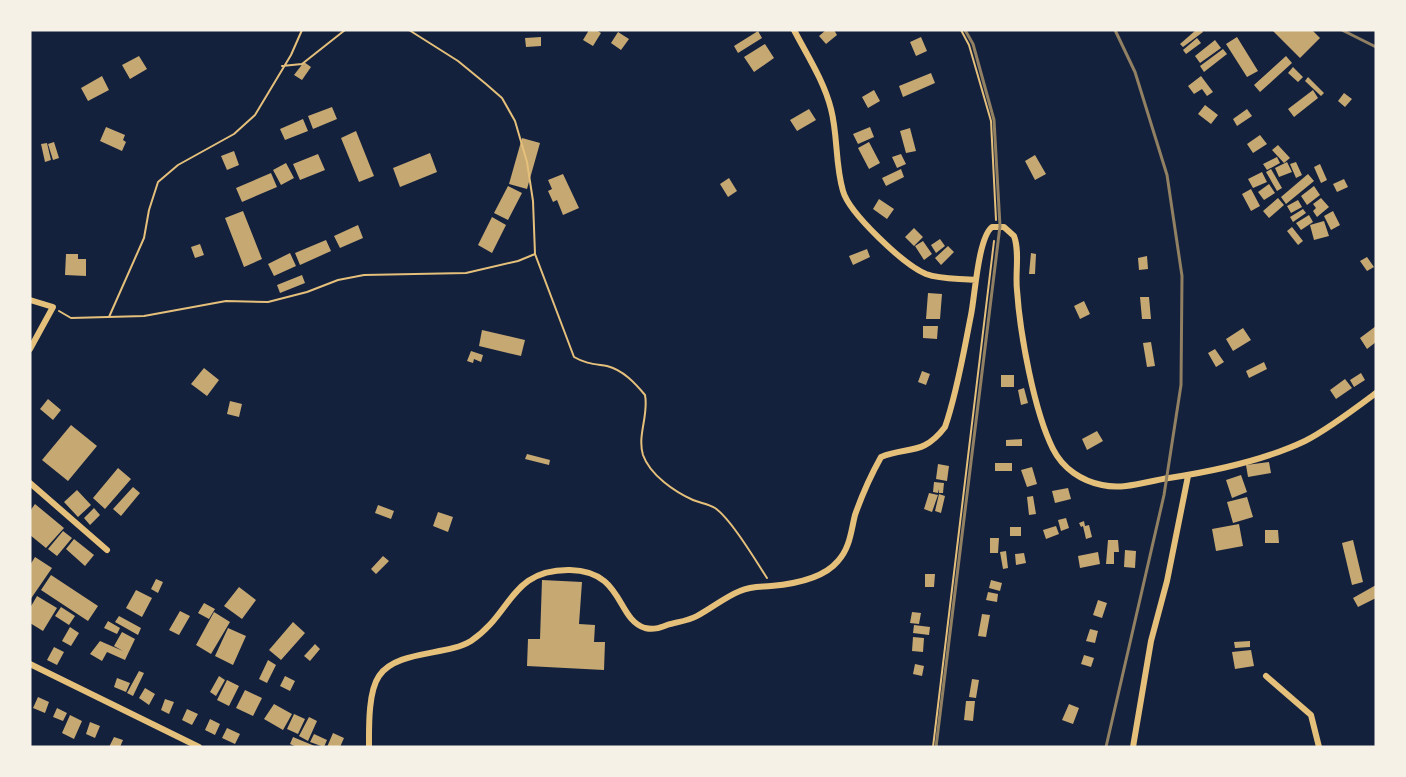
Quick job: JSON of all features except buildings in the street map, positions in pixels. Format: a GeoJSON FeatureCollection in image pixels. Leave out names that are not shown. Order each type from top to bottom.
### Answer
{"type":"FeatureCollection","features":[{"type":"Feature","properties":{"kind":"street"},"geometry":{"type":"LineString","coordinates":[[794,30],[831,109],[836,159],[843,194],[858,215],[903,260],[918,270],[945,278],[976,280]]}},
{"type":"Feature","properties":{"kind":"street"},"geometry":{"type":"LineString","coordinates":[[369,747],[368,721],[374,693],[378,677],[388,666],[469,642],[485,630],[501,613],[516,590],[530,578],[571,570],[592,575],[606,582],[617,593],[636,622],[642,627],[654,630],[696,618],[741,590],[821,575],[838,561],[848,546],[856,514],[881,456],[891,452],[903,453],[921,448],[937,438],[945,427],[989,228],[1004,227],[1011,231],[1016,241],[1017,291],[1034,389],[1053,450],[1066,466],[1083,480],[1104,486],[1134,485],[1188,476],[1267,456],[1307,440],[1376,393]]}},
{"type":"Feature","properties":{"kind":"street"},"geometry":{"type":"LineString","coordinates":[[30,300],[53,307],[30,349]]}},
{"type":"Feature","properties":{"kind":"street"},"geometry":{"type":"LineString","coordinates":[[1133,747],[1151,641],[1167,581],[1188,476]]}},
{"type":"Feature","properties":{"kind":"street"},"geometry":{"type":"LineString","coordinates":[[30,483],[107,550]]}},
{"type":"Feature","properties":{"kind":"street"},"geometry":{"type":"LineString","coordinates":[[30,664],[199,747]]}},
{"type":"Feature","properties":{"kind":"street"},"geometry":{"type":"LineString","coordinates":[[1266,676],[1311,715],[1319,747]]}},
{"type":"Feature","properties":{"kind":"path"},"geometry":{"type":"LineString","coordinates":[[109,317],[144,238],[149,210],[159,182],[178,165],[234,134],[255,115],[282,66],[291,55],[302,30]]}},
{"type":"Feature","properties":{"kind":"path"},"geometry":{"type":"LineString","coordinates":[[282,66],[302,64],[345,30]]}},
{"type":"Feature","properties":{"kind":"path"},"geometry":{"type":"LineString","coordinates":[[409,30],[458,61],[502,98],[521,137],[527,162],[533,201],[535,254],[574,357],[591,365],[609,367],[633,381],[645,395],[641,446],[644,457],[653,471],[675,490],[715,508],[736,532],[772,586]]}},
{"type":"Feature","properties":{"kind":"path"},"geometry":{"type":"LineString","coordinates":[[933,747],[996,226],[991,121],[969,45],[961,30]]}},
{"type":"Feature","properties":{"kind":"path"},"geometry":{"type":"LineString","coordinates":[[53,307],[71,318],[144,316],[226,301],[268,302],[307,292],[338,280],[364,275],[466,273],[519,261],[535,254]]}},
{"type":"Feature","properties":{"kind":"railway"},"geometry":{"type":"LineString","coordinates":[[936,747],[1000,226],[994,120],[973,44],[965,30]]}},
{"type":"Feature","properties":{"kind":"railway"},"geometry":{"type":"LineString","coordinates":[[1106,747],[1164,495],[1181,385],[1182,276],[1167,175],[1135,72],[1115,30]]}},
{"type":"Feature","properties":{"kind":"railway"},"geometry":{"type":"LineString","coordinates":[[1342,30],[1376,47]]}}]}
